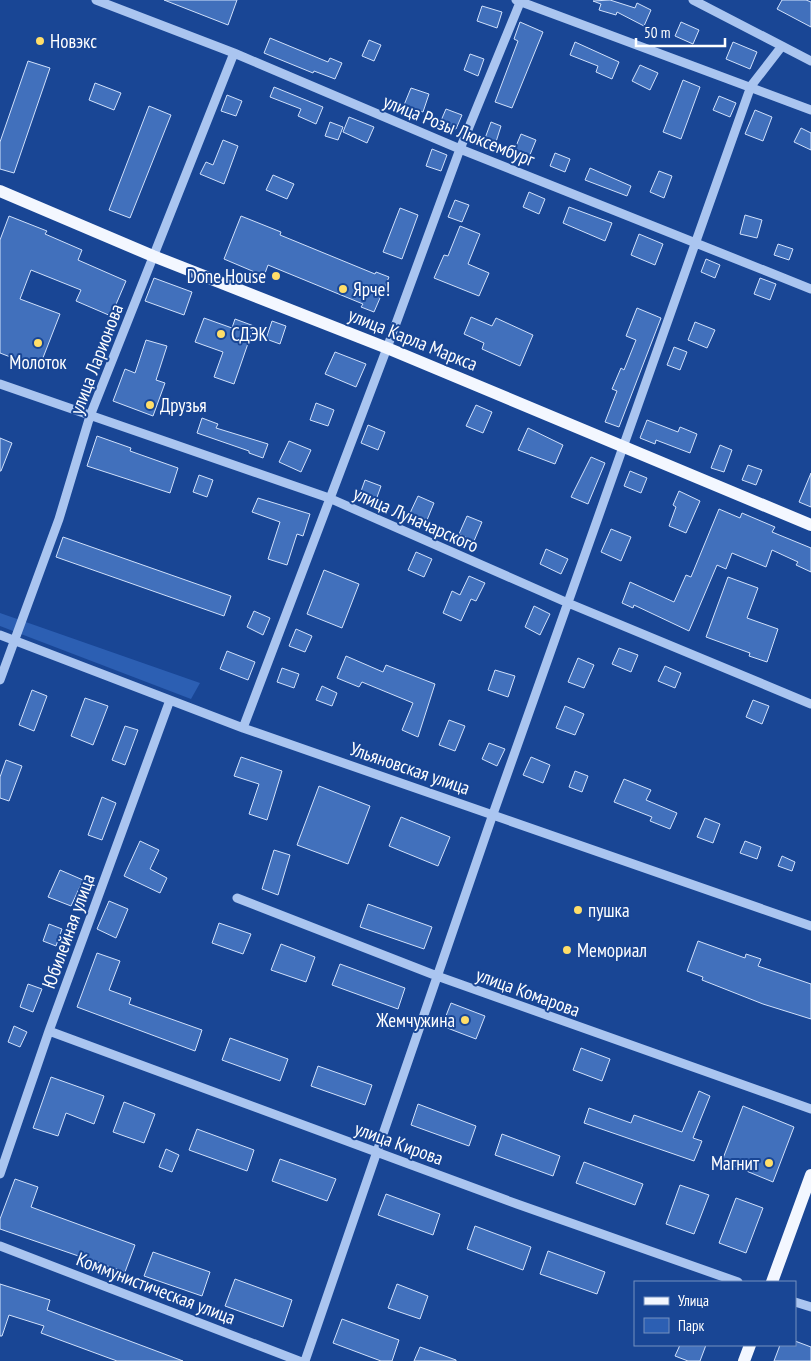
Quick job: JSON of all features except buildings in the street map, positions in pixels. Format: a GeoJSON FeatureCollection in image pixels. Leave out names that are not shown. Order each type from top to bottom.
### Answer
{"type":"FeatureCollection","features":[{"type":"Feature","properties":{"kind":"main road","name":"улица Карла Маркса"},"geometry":{"type":"LineString","coordinates":[[0,191],[153,256],[387,348],[625,446],[811,525]]}},
{"type":"Feature","properties":{"kind":"main road"},"geometry":{"type":"LineString","coordinates":[[772,1281],[811,1175]]}},
{"type":"Feature","properties":{"kind":"main road"},"geometry":{"type":"LineString","coordinates":[[744,1361],[750,1346]]}},
{"type":"Feature","properties":{"kind":"street","name":"улица Розы Люксембург"},"geometry":{"type":"LineString","coordinates":[[96,0],[234,53],[460,149],[811,289]]}},
{"type":"Feature","properties":{"kind":"street"},"geometry":{"type":"LineString","coordinates":[[693,0],[811,61]]}},
{"type":"Feature","properties":{"kind":"street"},"geometry":{"type":"LineString","coordinates":[[243,728],[460,149],[519,1],[751,86],[811,110]]}},
{"type":"Feature","properties":{"kind":"street"},"geometry":{"type":"LineString","coordinates":[[304,1361],[493,814],[751,86],[782,46]]}},
{"type":"Feature","properties":{"kind":"street","name":"улица Ларионова"},"geometry":{"type":"LineString","coordinates":[[0,680],[58,519],[90,416],[234,53]]}},
{"type":"Feature","properties":{"kind":"street","name":"улица Луначарского"},"geometry":{"type":"LineString","coordinates":[[0,384],[329,498],[568,603],[811,704]]}},
{"type":"Feature","properties":{"kind":"street","name":"Ульяновская улица"},"geometry":{"type":"LineString","coordinates":[[0,635],[243,728],[811,926]]}},
{"type":"Feature","properties":{"kind":"street","name":"Юбилейная улица"},"geometry":{"type":"LineString","coordinates":[[0,1174],[49,1031],[170,700]]}},
{"type":"Feature","properties":{"kind":"street","name":"улица Комарова"},"geometry":{"type":"LineString","coordinates":[[237,898],[437,976],[811,1109]]}},
{"type":"Feature","properties":{"kind":"street","name":"улица Кирова"},"geometry":{"type":"LineString","coordinates":[[49,1031],[735,1281]]}},
{"type":"Feature","properties":{"kind":"street","name":"Коммунистическая улица"},"geometry":{"type":"LineString","coordinates":[[0,1246],[300,1361]]}},
{"type":"Feature","properties":{"kind":"street"},"geometry":{"type":"LineString","coordinates":[[796,1302],[811,1307]]}},
{"type":"Feature","properties":{"kind":"green space"},"geometry":{"type":"Polygon","coordinates":[[[0,613],[200,683],[191,699],[0,626],[0,613]]]}},
{"type":"Feature","properties":{"kind":"place","name":"Новэкс"},"geometry":{"type":"Point","coordinates":[40,41]}},
{"type":"Feature","properties":{"kind":"place","name":"Done House"},"geometry":{"type":"Point","coordinates":[276,276]}},
{"type":"Feature","properties":{"kind":"place","name":"Ярче!"},"geometry":{"type":"Point","coordinates":[343,289]}},
{"type":"Feature","properties":{"kind":"place","name":"СДЭК"},"geometry":{"type":"Point","coordinates":[221,334]}},
{"type":"Feature","properties":{"kind":"place","name":"Молоток"},"geometry":{"type":"Point","coordinates":[38,343]}},
{"type":"Feature","properties":{"kind":"place","name":"Друзья"},"geometry":{"type":"Point","coordinates":[150,405]}},
{"type":"Feature","properties":{"kind":"place","name":"пушка"},"geometry":{"type":"Point","coordinates":[578,910]}},
{"type":"Feature","properties":{"kind":"place","name":"Мемориал"},"geometry":{"type":"Point","coordinates":[567,950]}},
{"type":"Feature","properties":{"kind":"place","name":"Жемчужина"},"geometry":{"type":"Point","coordinates":[465,1020]}},
{"type":"Feature","properties":{"kind":"place","name":"Магнит"},"geometry":{"type":"Point","coordinates":[769,1163]}}]}
